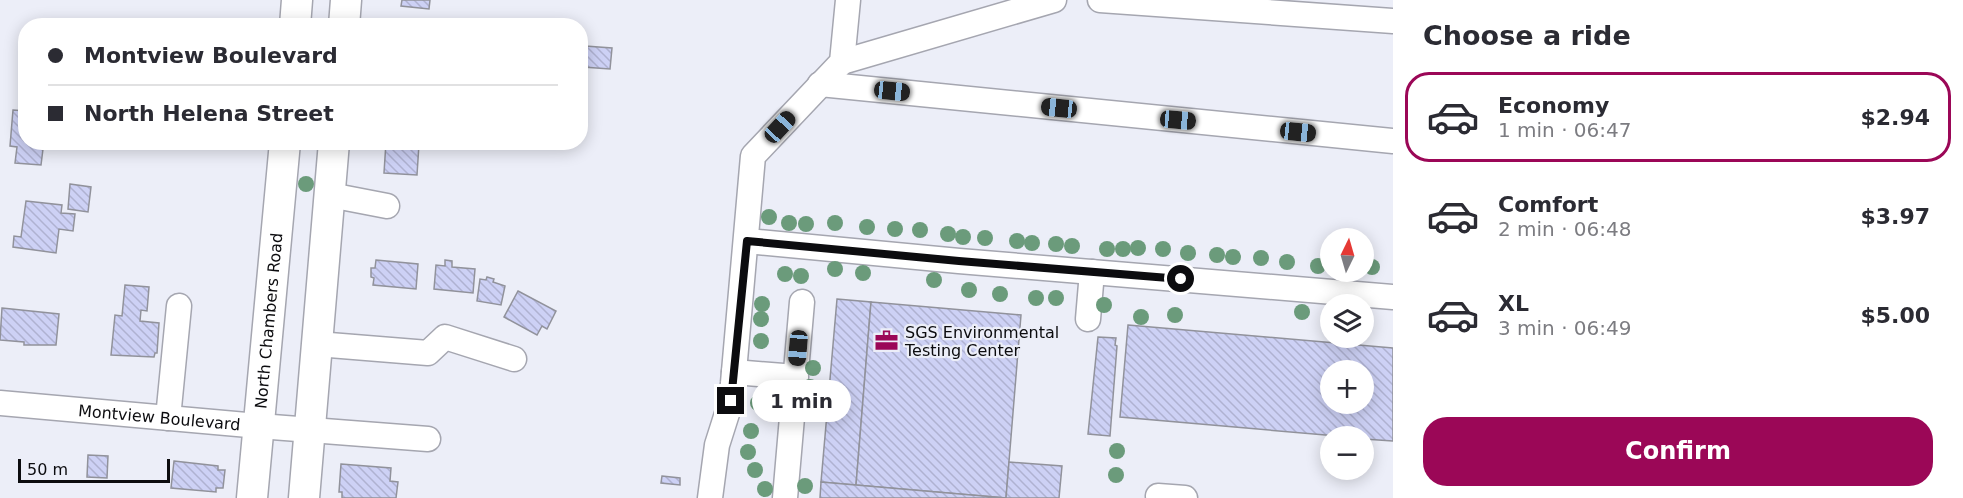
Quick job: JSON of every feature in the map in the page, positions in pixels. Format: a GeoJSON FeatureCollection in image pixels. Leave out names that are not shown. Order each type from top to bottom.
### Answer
{"type":"FeatureCollection","features":[{"type":"Feature","properties":{"kind":"main road"},"geometry":{"type":"LineString","coordinates":[[296,18],[297,0]]}},
{"type":"Feature","properties":{"kind":"main road"},"geometry":{"type":"LineString","coordinates":[[345,18],[346,0]]}},
{"type":"Feature","properties":{"kind":"main road","name":"North Chambers Road"},"geometry":{"type":"LineString","coordinates":[[252,498],[284,150]]}},
{"type":"Feature","properties":{"kind":"main road"},"geometry":{"type":"LineString","coordinates":[[303,498],[333,150]]}},
{"type":"Feature","properties":{"kind":"street"},"geometry":{"type":"LineString","coordinates":[[842,62],[848,0]]}},
{"type":"Feature","properties":{"kind":"street"},"geometry":{"type":"LineString","coordinates":[[710,498],[717,445],[731,401],[753,156],[842,62],[1054,0]]}},
{"type":"Feature","properties":{"kind":"street"},"geometry":{"type":"LineString","coordinates":[[1100,0],[1393,21]]}},
{"type":"Feature","properties":{"kind":"street"},"geometry":{"type":"LineString","coordinates":[[820,84],[1393,141]]}},
{"type":"Feature","properties":{"kind":"street"},"geometry":{"type":"LineString","coordinates":[[330,195],[387,206]]}},
{"type":"Feature","properties":{"kind":"street"},"geometry":{"type":"LineString","coordinates":[[747,241],[1393,297]]}},
{"type":"Feature","properties":{"kind":"street"},"geometry":{"type":"LineString","coordinates":[[1088,320],[1092,272]]}},
{"type":"Feature","properties":{"kind":"street"},"geometry":{"type":"LineString","coordinates":[[785,498],[802,302]]}},
{"type":"Feature","properties":{"kind":"street"},"geometry":{"type":"LineString","coordinates":[[168,418],[179,306]]}},
{"type":"Feature","properties":{"kind":"street"},"geometry":{"type":"LineString","coordinates":[[317,344],[428,353],[445,337],[514,359]]}},
{"type":"Feature","properties":{"kind":"street"},"geometry":{"type":"LineString","coordinates":[[734,372],[796,377]]}},
{"type":"Feature","properties":{"kind":"street","name":"Montview Boulevard"},"geometry":{"type":"LineString","coordinates":[[0,403],[428,439]]}},
{"type":"Feature","properties":{"kind":"street"},"geometry":{"type":"LineString","coordinates":[[1158,496],[1185,498]]}},
{"type":"Feature","properties":{"kind":"building"},"geometry":{"type":"Polygon","coordinates":[[[402,0],[430,0],[429,9],[401,6],[402,0]]]}},
{"type":"Feature","properties":{"kind":"building"},"geometry":{"type":"Polygon","coordinates":[[[588,46],[612,48],[610,69],[588,67],[588,46]]]}},
{"type":"Feature","properties":{"kind":"building"},"geometry":{"type":"Polygon","coordinates":[[[13,110],[18,110],[18,150],[43,150],[41,165],[15,163],[17,147],[10,146],[13,110]]]}},
{"type":"Feature","properties":{"kind":"building"},"geometry":{"type":"Polygon","coordinates":[[[385,150],[419,150],[417,175],[384,173],[385,150]]]}},
{"type":"Feature","properties":{"kind":"building"},"geometry":{"type":"Polygon","coordinates":[[[70,184],[91,187],[88,212],[68,209],[70,184]]]}},
{"type":"Feature","properties":{"kind":"building"},"geometry":{"type":"Polygon","coordinates":[[[26,201],[62,205],[61,213],[75,214],[73,231],[59,229],[56,253],[13,247],[14,236],[21,237],[26,201]]]}},
{"type":"Feature","properties":{"kind":"building"},"geometry":{"type":"Polygon","coordinates":[[[376,260],[418,264],[416,289],[373,285],[374,278],[371,277],[371,268],[375,268],[376,260]]]}},
{"type":"Feature","properties":{"kind":"building"},"geometry":{"type":"Polygon","coordinates":[[[445,260],[452,261],[452,267],[475,269],[473,293],[434,289],[436,265],[445,266],[445,260]]]}},
{"type":"Feature","properties":{"kind":"building"},"geometry":{"type":"Polygon","coordinates":[[[487,277],[505,286],[501,305],[477,301],[480,279],[486,280],[487,277]]]}},
{"type":"Feature","properties":{"kind":"building"},"geometry":{"type":"Polygon","coordinates":[[[125,285],[149,287],[147,311],[141,310],[140,321],[159,323],[157,353],[154,357],[111,355],[115,315],[122,316],[125,285]]]}},
{"type":"Feature","properties":{"kind":"building"},"geometry":{"type":"Polygon","coordinates":[[[518,291],[556,311],[547,329],[542,326],[537,335],[504,317],[518,291]]]}},
{"type":"Feature","properties":{"kind":"building"},"geometry":{"type":"Polygon","coordinates":[[[837,299],[871,302],[856,485],[821,482],[837,299]]]}},
{"type":"Feature","properties":{"kind":"building"},"geometry":{"type":"Polygon","coordinates":[[[871,302],[1021,315],[1006,498],[856,485],[871,302]]]}},
{"type":"Feature","properties":{"kind":"building"},"geometry":{"type":"Polygon","coordinates":[[[2,308],[59,314],[56,345],[24,345],[24,342],[0,340],[2,308]]]}},
{"type":"Feature","properties":{"kind":"building"},"geometry":{"type":"Polygon","coordinates":[[[1128,325],[1320,342],[1320,348],[1393,348],[1393,441],[1374,440],[1374,426],[1320,426],[1320,435],[1120,417],[1128,325]]]}},
{"type":"Feature","properties":{"kind":"building"},"geometry":{"type":"Polygon","coordinates":[[[1098,337],[1116,338],[1115,345],[1117,346],[1110,436],[1088,434],[1098,337]]]}},
{"type":"Feature","properties":{"kind":"building"},"geometry":{"type":"Polygon","coordinates":[[[88,455],[108,456],[107,478],[87,477],[88,455]]]}},
{"type":"Feature","properties":{"kind":"building"},"geometry":{"type":"Polygon","coordinates":[[[174,461],[218,466],[218,470],[225,470],[223,488],[216,488],[216,492],[171,488],[174,461]]]}},
{"type":"Feature","properties":{"kind":"building"},"geometry":{"type":"Polygon","coordinates":[[[1009,462],[1062,466],[1059,498],[1006,498],[1009,462]]]}},
{"type":"Feature","properties":{"kind":"building"},"geometry":{"type":"Polygon","coordinates":[[[341,464],[391,468],[390,481],[398,482],[396,498],[342,498],[342,492],[339,492],[341,464]]]}},
{"type":"Feature","properties":{"kind":"building"},"geometry":{"type":"Polygon","coordinates":[[[662,476],[680,478],[680,485],[661,483],[662,476]]]}},
{"type":"Feature","properties":{"kind":"building"},"geometry":{"type":"Polygon","coordinates":[[[821,482],[1006,498],[820,498],[821,482]]]}},
{"type":"Feature","properties":{"kind":"place","name":"SGS Environmental Testing Center"},"geometry":{"type":"Point","coordinates":[887,341]}},
{"type":"Feature","properties":{"kind":"route"},"geometry":{"type":"LineString","coordinates":[[731,401],[747,241],[1181,279]]}}]}
